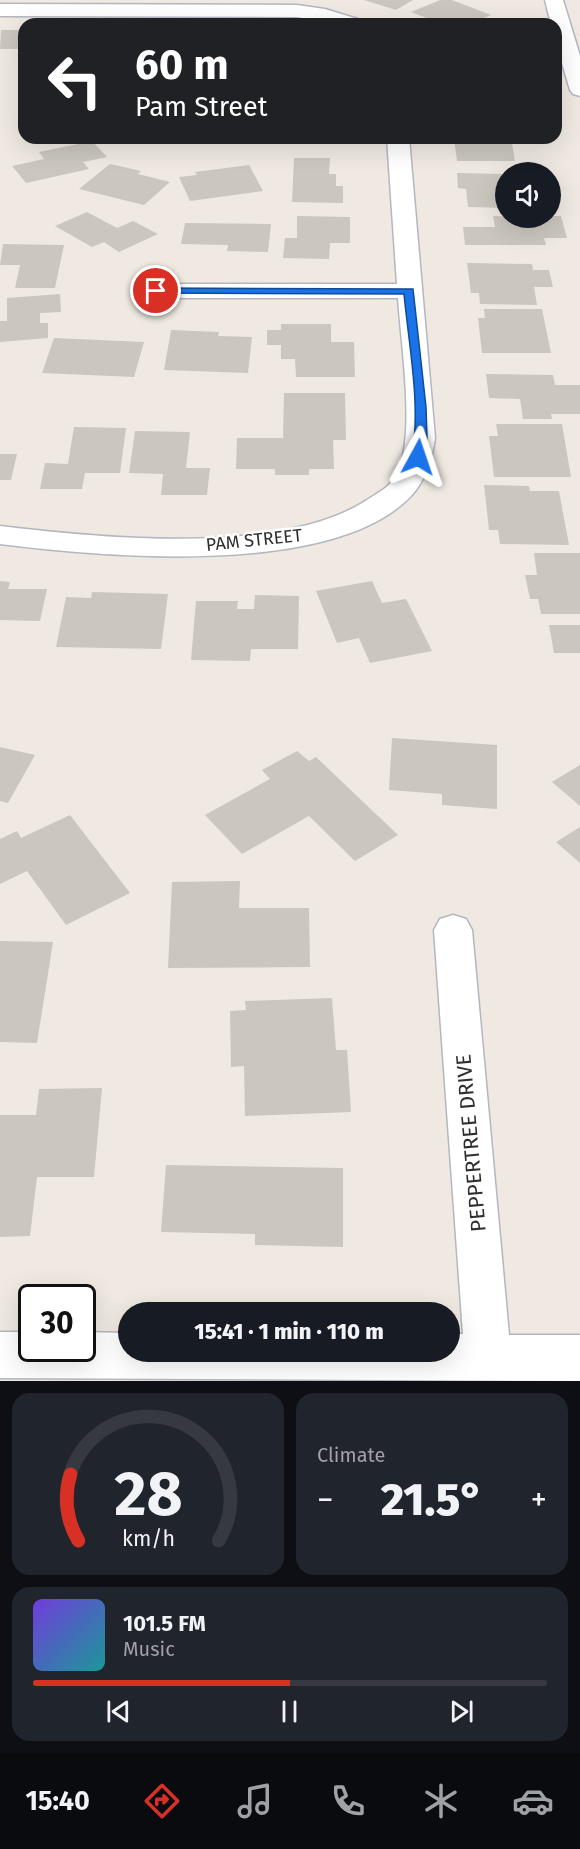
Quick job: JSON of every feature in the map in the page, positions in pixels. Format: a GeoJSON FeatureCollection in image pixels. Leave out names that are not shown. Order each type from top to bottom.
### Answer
{"type":"FeatureCollection","features":[{"type":"Feature","properties":{"kind":"street"},"geometry":{"type":"LineString","coordinates":[[554,0],[559,18]]}},
{"type":"Feature","properties":{"kind":"street"},"geometry":{"type":"LineString","coordinates":[[0,10],[297,11],[335,18]]}},
{"type":"Feature","properties":{"kind":"street"},"geometry":{"type":"LineString","coordinates":[[562,28],[580,90]]}},
{"type":"Feature","properties":{"kind":"street","name":"PAM STREET"},"geometry":{"type":"LineString","coordinates":[[0,535],[60,542],[147,546],[231,546],[291,540],[337,528],[374,511],[399,492],[412,475],[421,438],[398,144]]}},
{"type":"Feature","properties":{"kind":"street"},"geometry":{"type":"LineString","coordinates":[[156,291],[409,291]]}},
{"type":"Feature","properties":{"kind":"street","name":"PEPPERTREE DRIVE"},"geometry":{"type":"LineString","coordinates":[[453,930],[488,1357]]}},
{"type":"Feature","properties":{"kind":"street"},"geometry":{"type":"LineString","coordinates":[[0,1355],[580,1358]]}},
{"type":"Feature","properties":{"kind":"building"},"geometry":{"type":"Polygon","coordinates":[[[364,0],[413,0],[396,10],[364,0]]]}},
{"type":"Feature","properties":{"kind":"building"},"geometry":{"type":"Polygon","coordinates":[[[440,0],[452,0],[491,15],[484,18],[426,18],[411,12],[440,0]]]}},
{"type":"Feature","properties":{"kind":"building"},"geometry":{"type":"Polygon","coordinates":[[[1,30],[18,30],[18,49],[0,49],[1,30]]]}},
{"type":"Feature","properties":{"kind":"building"},"geometry":{"type":"Polygon","coordinates":[[[78,144],[95,144],[107,157],[83,162],[89,169],[26,183],[12,166],[44,159],[39,152],[78,144]]]}},
{"type":"Feature","properties":{"kind":"building"},"geometry":{"type":"Polygon","coordinates":[[[455,144],[512,144],[515,161],[457,161],[455,144]]]}},
{"type":"Feature","properties":{"kind":"building"},"geometry":{"type":"Polygon","coordinates":[[[294,158],[330,158],[329,174],[336,174],[336,186],[343,186],[343,203],[292,202],[294,158]]]}},
{"type":"Feature","properties":{"kind":"building"},"geometry":{"type":"Polygon","coordinates":[[[110,164],[141,171],[138,174],[170,182],[144,205],[79,189],[110,164]]]}},
{"type":"Feature","properties":{"kind":"building"},"geometry":{"type":"Polygon","coordinates":[[[249,165],[263,191],[190,201],[179,177],[197,175],[195,172],[249,165]]]}},
{"type":"Feature","properties":{"kind":"building"},"geometry":{"type":"Polygon","coordinates":[[[457,173],[495,174],[495,208],[468,207],[466,189],[458,188],[457,173]]]}},
{"type":"Feature","properties":{"kind":"building"},"geometry":{"type":"Polygon","coordinates":[[[87,212],[117,228],[133,221],[158,234],[119,252],[104,242],[92,247],[55,226],[87,212]]]}},
{"type":"Feature","properties":{"kind":"building"},"geometry":{"type":"Polygon","coordinates":[[[297,216],[350,217],[350,243],[330,243],[329,259],[283,258],[285,238],[297,238],[297,216]]]}},
{"type":"Feature","properties":{"kind":"building"},"geometry":{"type":"Polygon","coordinates":[[[561,216],[567,238],[544,238],[546,245],[465,245],[463,227],[561,228],[561,216]]]}},
{"type":"Feature","properties":{"kind":"building"},"geometry":{"type":"Polygon","coordinates":[[[185,223],[271,224],[268,252],[227,251],[228,245],[181,244],[185,223]]]}},
{"type":"Feature","properties":{"kind":"building"},"geometry":{"type":"Polygon","coordinates":[[[3,244],[64,245],[55,288],[15,288],[20,265],[0,265],[3,244]]]}},
{"type":"Feature","properties":{"kind":"building"},"geometry":{"type":"Polygon","coordinates":[[[467,263],[532,264],[533,270],[549,270],[553,287],[534,287],[537,305],[480,304],[479,293],[471,293],[467,263]]]}},
{"type":"Feature","properties":{"kind":"building"},"geometry":{"type":"Polygon","coordinates":[[[60,294],[61,312],[40,313],[40,323],[48,323],[48,338],[0,342],[0,321],[7,321],[7,298],[60,294]]]}},
{"type":"Feature","properties":{"kind":"building"},"geometry":{"type":"Polygon","coordinates":[[[484,309],[542,309],[551,353],[482,353],[478,318],[485,318],[484,309]]]}},
{"type":"Feature","properties":{"kind":"building"},"geometry":{"type":"Polygon","coordinates":[[[281,324],[331,324],[331,342],[354,342],[355,377],[296,377],[295,359],[281,359],[281,345],[267,345],[267,330],[281,330],[281,324]]]}},
{"type":"Feature","properties":{"kind":"building"},"geometry":{"type":"Polygon","coordinates":[[[171,330],[219,332],[218,336],[252,337],[248,373],[164,370],[171,330]]]}},
{"type":"Feature","properties":{"kind":"building"},"geometry":{"type":"Polygon","coordinates":[[[54,338],[144,342],[134,377],[42,373],[54,338]]]}},
{"type":"Feature","properties":{"kind":"building"},"geometry":{"type":"Polygon","coordinates":[[[486,374],[553,375],[555,385],[580,385],[580,414],[551,414],[552,419],[523,419],[520,399],[489,398],[486,374]]]}},
{"type":"Feature","properties":{"kind":"building"},"geometry":{"type":"Polygon","coordinates":[[[284,393],[345,393],[346,440],[333,440],[334,469],[309,469],[309,475],[275,475],[275,469],[236,469],[237,438],[283,438],[284,393]]]}},
{"type":"Feature","properties":{"kind":"building"},"geometry":{"type":"Polygon","coordinates":[[[496,424],[562,424],[571,477],[494,477],[489,436],[498,436],[496,424]]]}},
{"type":"Feature","properties":{"kind":"building"},"geometry":{"type":"Polygon","coordinates":[[[74,427],[126,428],[120,473],[85,473],[82,489],[40,489],[45,463],[68,464],[74,427]]]}},
{"type":"Feature","properties":{"kind":"building"},"geometry":{"type":"Polygon","coordinates":[[[135,431],[190,432],[186,468],[210,468],[207,495],[161,495],[163,474],[129,473],[135,431]]]}},
{"type":"Feature","properties":{"kind":"building"},"geometry":{"type":"Polygon","coordinates":[[[0,454],[17,454],[11,480],[0,480],[0,454]]]}},
{"type":"Feature","properties":{"kind":"building"},"geometry":{"type":"Polygon","coordinates":[[[484,485],[529,486],[530,491],[559,491],[569,545],[500,544],[498,530],[489,530],[484,485]]]}},
{"type":"Feature","properties":{"kind":"building"},"geometry":{"type":"Polygon","coordinates":[[[534,553],[580,553],[580,614],[541,614],[538,599],[530,599],[525,575],[537,575],[534,553]]]}},
{"type":"Feature","properties":{"kind":"building"},"geometry":{"type":"Polygon","coordinates":[[[0,581],[10,582],[8,589],[47,589],[40,621],[0,620],[0,581]]]}},
{"type":"Feature","properties":{"kind":"building"},"geometry":{"type":"Polygon","coordinates":[[[372,581],[382,603],[406,599],[432,651],[370,663],[359,638],[337,643],[316,591],[372,581]]]}},
{"type":"Feature","properties":{"kind":"building"},"geometry":{"type":"Polygon","coordinates":[[[92,592],[168,594],[161,649],[56,647],[66,597],[91,598],[92,592]]]}},
{"type":"Feature","properties":{"kind":"building"},"geometry":{"type":"Polygon","coordinates":[[[255,595],[299,596],[298,649],[251,649],[250,661],[191,660],[196,601],[238,601],[237,609],[254,609],[255,595]]]}},
{"type":"Feature","properties":{"kind":"building"},"geometry":{"type":"Polygon","coordinates":[[[549,625],[580,625],[580,653],[554,653],[549,625]]]}},
{"type":"Feature","properties":{"kind":"building"},"geometry":{"type":"Polygon","coordinates":[[[392,738],[497,745],[497,809],[442,805],[442,794],[389,790],[392,738]]]}},
{"type":"Feature","properties":{"kind":"building"},"geometry":{"type":"Polygon","coordinates":[[[0,747],[35,755],[8,803],[0,801],[0,747]]]}},
{"type":"Feature","properties":{"kind":"building"},"geometry":{"type":"Polygon","coordinates":[[[297,751],[309,761],[316,757],[398,835],[355,861],[309,816],[242,854],[205,815],[270,779],[262,770],[297,751]]]}},
{"type":"Feature","properties":{"kind":"building"},"geometry":{"type":"Polygon","coordinates":[[[580,765],[580,806],[552,782],[580,765]]]}},
{"type":"Feature","properties":{"kind":"building"},"geometry":{"type":"Polygon","coordinates":[[[70,815],[130,893],[66,925],[27,871],[0,884],[0,839],[17,831],[21,838],[70,815]]]}},
{"type":"Feature","properties":{"kind":"building"},"geometry":{"type":"Polygon","coordinates":[[[580,827],[580,863],[556,842],[580,827]]]}},
{"type":"Feature","properties":{"kind":"building"},"geometry":{"type":"Polygon","coordinates":[[[240,881],[239,908],[309,908],[310,967],[168,968],[172,882],[240,881]]]}},
{"type":"Feature","properties":{"kind":"building"},"geometry":{"type":"Polygon","coordinates":[[[0,941],[53,942],[37,1043],[0,1042],[0,941]]]}},
{"type":"Feature","properties":{"kind":"building"},"geometry":{"type":"Polygon","coordinates":[[[332,998],[336,1050],[347,1050],[351,1112],[245,1116],[244,1066],[231,1067],[230,1011],[246,1010],[245,1001],[332,998]]]}},
{"type":"Feature","properties":{"kind":"building"},"geometry":{"type":"Polygon","coordinates":[[[102,1088],[94,1177],[37,1177],[30,1236],[0,1237],[0,1115],[36,1115],[39,1089],[102,1088]]]}},
{"type":"Feature","properties":{"kind":"building"},"geometry":{"type":"Polygon","coordinates":[[[166,1165],[343,1168],[343,1247],[255,1245],[255,1234],[161,1232],[166,1165]]]}},
{"type":"Feature","properties":{"kind":"route"},"geometry":{"type":"LineString","coordinates":[[156,291],[409,291],[420,407],[421,438],[418,457]]}}]}
